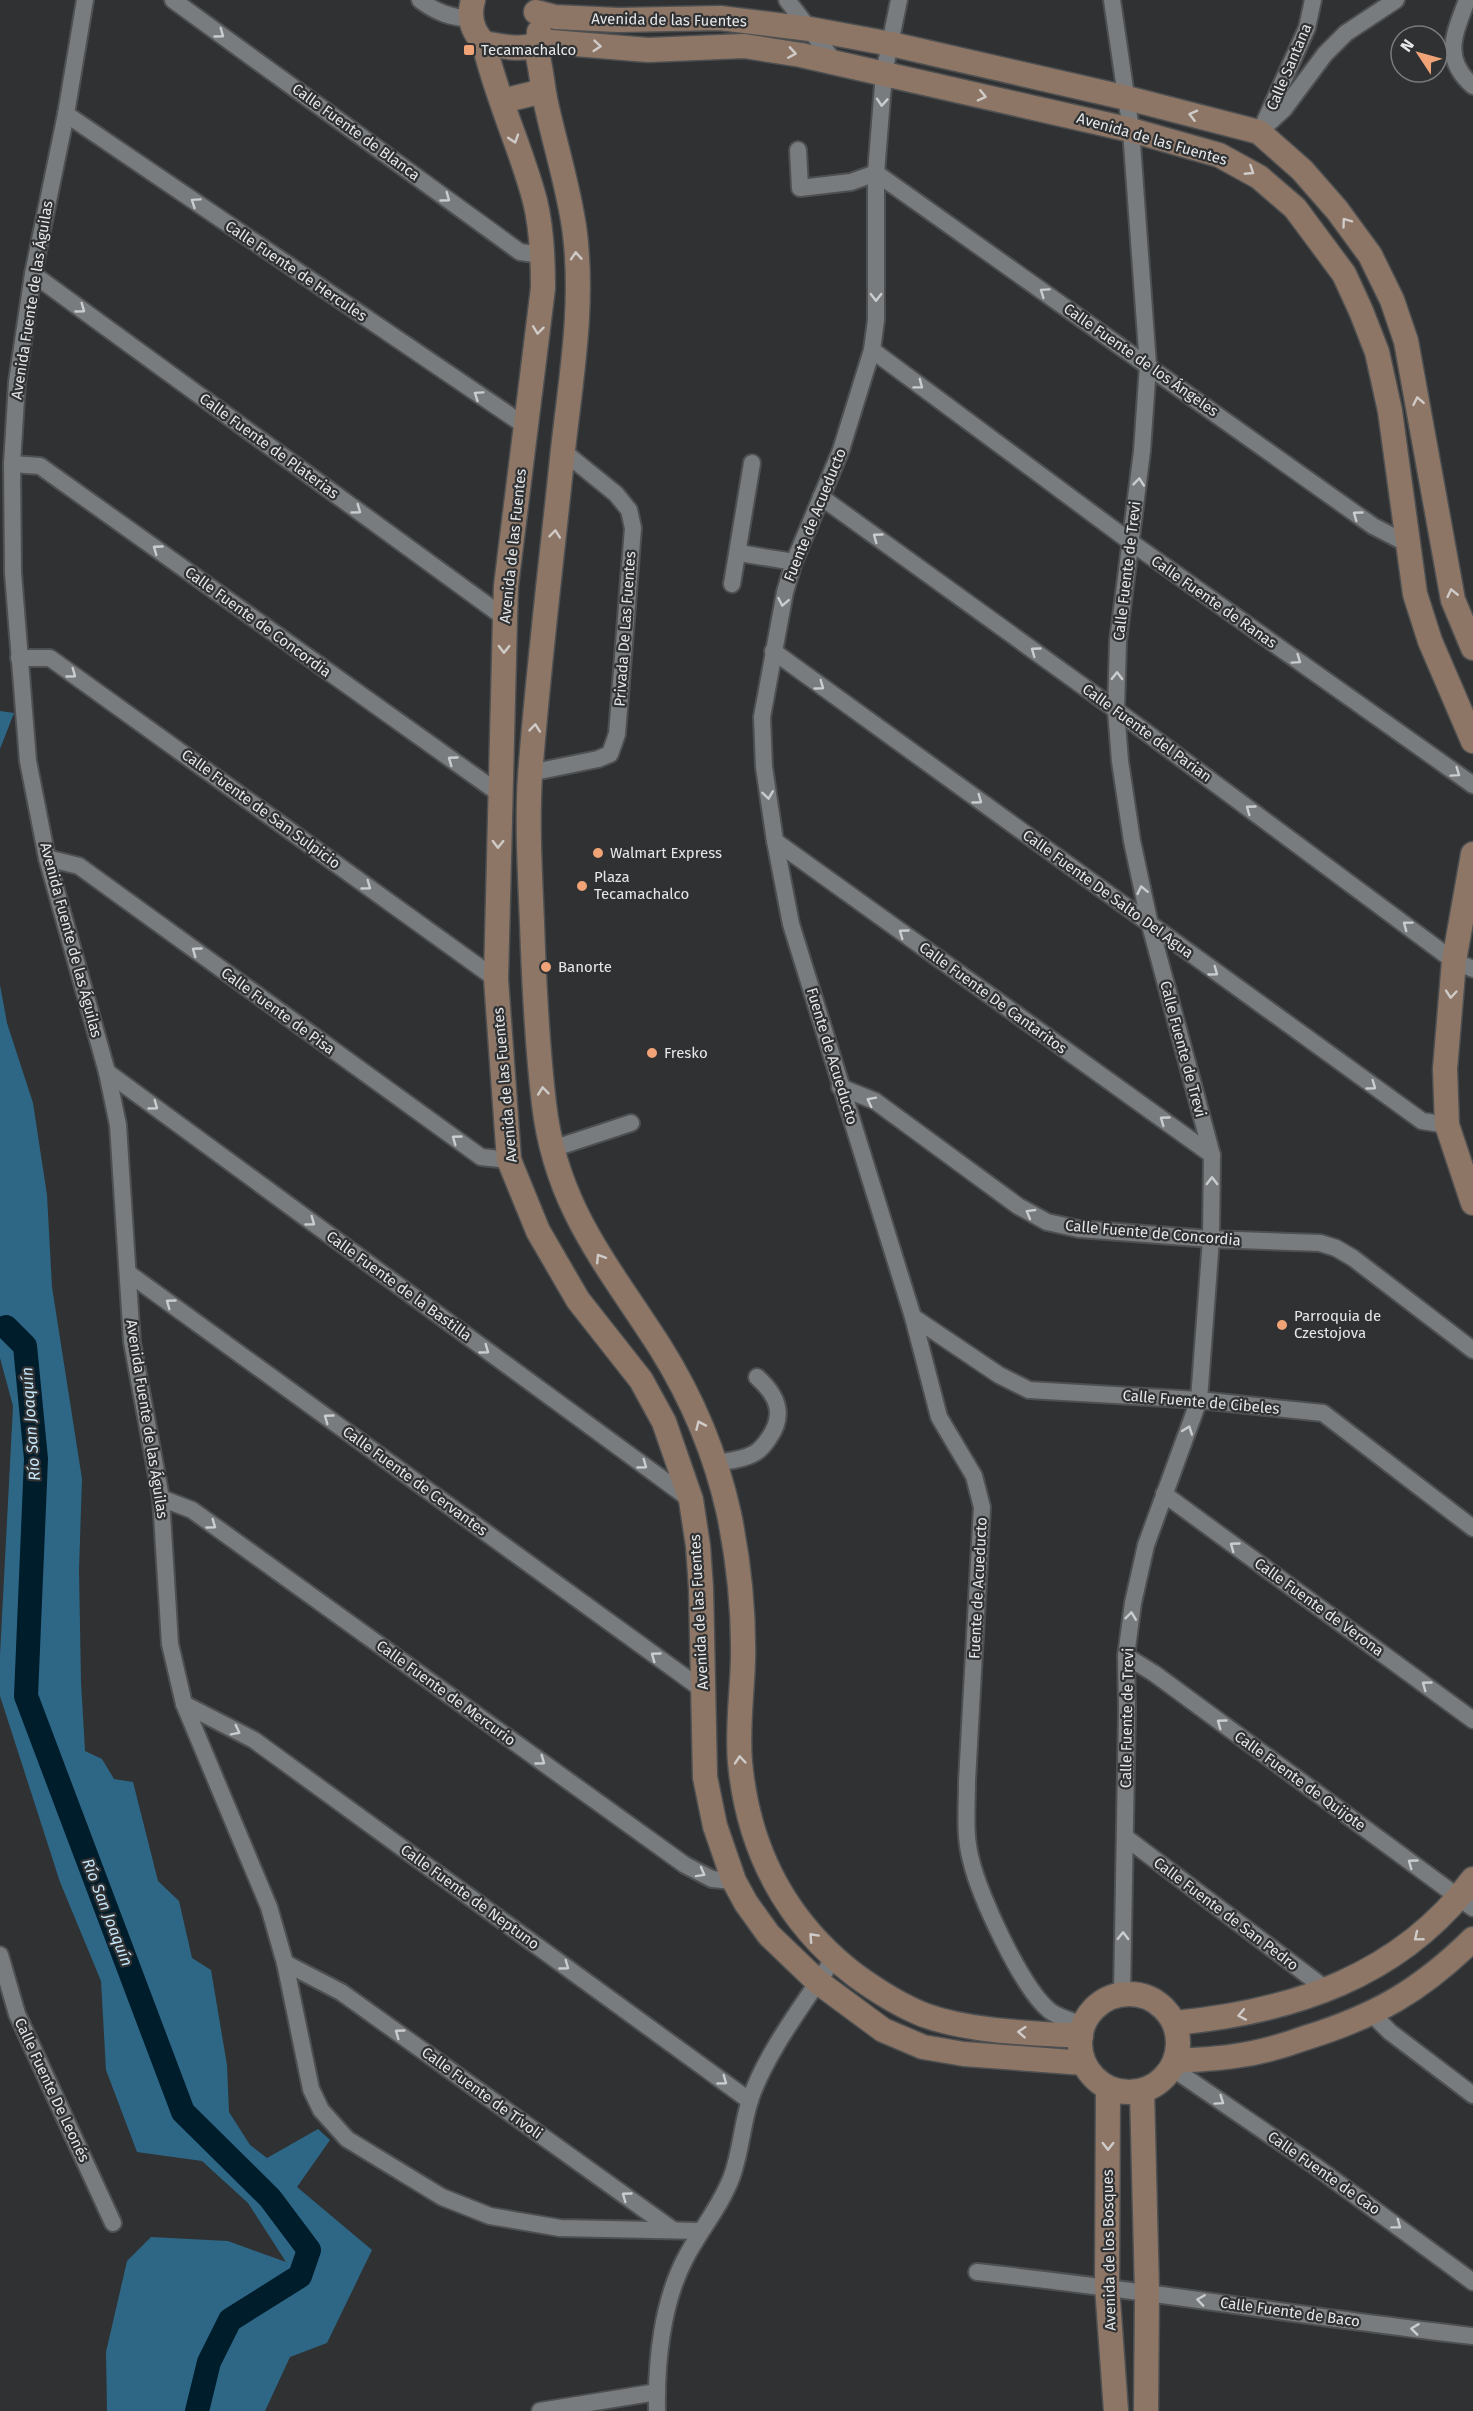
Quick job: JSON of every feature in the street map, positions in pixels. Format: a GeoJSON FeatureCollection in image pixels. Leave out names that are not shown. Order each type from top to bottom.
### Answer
{"type":"FeatureCollection","features":[{"type":"Feature","properties":{"kind":"main road","name":"Avenida de las Fuentes"},"geometry":{"type":"LineString","coordinates":[[531,6],[555,17],[618,20],[720,18],[810,29],[891,44],[1127,98],[1259,132],[1302,170],[1337,210],[1370,255],[1392,300],[1406,340],[1453,600],[1473,648]]}},
{"type":"Feature","properties":{"kind":"main road"},"geometry":{"type":"LineString","coordinates":[[531,6],[543,91],[571,208],[575,232],[578,285],[575,365],[563,451],[530,789],[537,1028],[545,1111],[552,1149],[560,1177],[582,1226],[609,1272],[673,1369],[718,1473],[734,1542],[743,1599],[740,1756],[748,1812],[757,1846],[771,1878],[789,1908],[834,1958],[873,1988],[901,2005],[929,2017],[994,2030],[1082,2031]]}},
{"type":"Feature","properties":{"kind":"main road","name":"Avenida de las Fuentes"},"geometry":{"type":"LineString","coordinates":[[472,10],[474,31],[484,44],[491,74],[535,202],[543,255],[543,288],[504,618],[496,979],[509,1160],[538,1231],[578,1300],[641,1380],[664,1422],[691,1500],[698,1546],[705,1777],[715,1826],[734,1881],[746,1903],[769,1935],[818,1982],[883,2030],[923,2047],[964,2054],[1084,2063]]}},
{"type":"Feature","properties":{"kind":"main road","name":"Avenida de las Fuentes"},"geometry":{"type":"LineString","coordinates":[[484,44],[503,47],[537,43],[648,50],[744,46],[834,61],[1131,130],[1219,155],[1258,177],[1294,208],[1344,274],[1377,352],[1390,411],[1415,594],[1430,640],[1473,741]]}},
{"type":"Feature","properties":{"kind":"main road"},"geometry":{"type":"LineString","coordinates":[[502,101],[543,91]]}},
{"type":"Feature","properties":{"kind":"main road"},"geometry":{"type":"LineString","coordinates":[[1219,155],[1242,147],[1252,141],[1259,132]]}},
{"type":"Feature","properties":{"kind":"main road"},"geometry":{"type":"LineString","coordinates":[[500,794],[517,812],[530,789]]}},
{"type":"Feature","properties":{"kind":"main road"},"geometry":{"type":"LineString","coordinates":[[1473,854],[1463,965],[1445,1069],[1447,1125],[1473,1203]]}},
{"type":"Feature","properties":{"kind":"main road"},"geometry":{"type":"LineString","coordinates":[[691,1500],[704,1502],[709,1500],[718,1473]]}},
{"type":"Feature","properties":{"kind":"main road"},"geometry":{"type":"LineString","coordinates":[[698,1546],[705,1537],[715,1532],[734,1542]]}},
{"type":"Feature","properties":{"kind":"main road"},"geometry":{"type":"LineString","coordinates":[[1174,2023],[1225,2018],[1265,2010],[1327,1990],[1368,1971],[1402,1949],[1468,1895]]}},
{"type":"Feature","properties":{"kind":"main road"},"geometry":{"type":"LineString","coordinates":[[1174,2065],[1236,2056],[1299,2040],[1372,2014],[1431,1976],[1473,1939]]}},
{"type":"Feature","properties":{"kind":"main road"},"geometry":{"type":"LineString","coordinates":[[1122,1995],[1147,1997],[1159,2003],[1174,2023],[1179,2049],[1174,2065],[1159,2082],[1142,2091],[1125,2092],[1108,2088],[1094,2078],[1084,2063],[1080,2050],[1082,2031],[1090,2014],[1109,1998],[1122,1995]]}},
{"type":"Feature","properties":{"kind":"main road","name":"Avenida de los Bosques"},"geometry":{"type":"LineString","coordinates":[[1108,2088],[1107,2286],[1116,2411]]}},
{"type":"Feature","properties":{"kind":"main road"},"geometry":{"type":"LineString","coordinates":[[1142,2091],[1147,2292],[1146,2411]]}},
{"type":"Feature","properties":{"kind":"street","name":"Avenida Fuente de las Águilas"},"geometry":{"type":"LineString","coordinates":[[85,0],[66,114],[33,274],[17,382],[12,464],[13,573],[28,761],[47,858],[107,1072],[118,1125],[132,1342],[161,1498],[170,1644],[184,1704],[269,1907],[285,1963],[311,2089],[321,2110],[347,2139],[442,2197],[490,2216],[560,2228],[700,2231]]}},
{"type":"Feature","properties":{"kind":"street","name":"Calle Fuente de Blanca"},"geometry":{"type":"LineString","coordinates":[[173,0],[520,252],[543,255]]}},
{"type":"Feature","properties":{"kind":"street"},"geometry":{"type":"LineString","coordinates":[[420,0],[448,17],[472,10]]}},
{"type":"Feature","properties":{"kind":"street"},"geometry":{"type":"LineString","coordinates":[[787,0],[834,61]]}},
{"type":"Feature","properties":{"kind":"street","name":"Fuente de Acueducto"},"geometry":{"type":"LineString","coordinates":[[899,0],[884,72],[876,173],[876,320],[872,350],[841,450],[794,562],[785,592],[762,717],[764,767],[791,924],[913,1317],[939,1417],[974,1476],[982,1508],[967,1781],[967,1827],[971,1860],[1008,1951],[1041,2002],[1082,2031]]}},
{"type":"Feature","properties":{"kind":"street","name":"Calle Fuente de Trevi"},"geometry":{"type":"LineString","coordinates":[[1112,0],[1131,130],[1148,365],[1132,543],[1118,640],[1116,710],[1120,761],[1150,925],[1212,1155],[1211,1239],[1199,1400],[1143,1557],[1132,1603],[1126,1656],[1122,1995]]}},
{"type":"Feature","properties":{"kind":"street","name":"Calle Santana"},"geometry":{"type":"LineString","coordinates":[[1259,132],[1307,28],[1313,0]]}},
{"type":"Feature","properties":{"kind":"street"},"geometry":{"type":"LineString","coordinates":[[1259,132],[1284,109],[1325,54],[1346,33],[1396,0]]}},
{"type":"Feature","properties":{"kind":"street"},"geometry":{"type":"LineString","coordinates":[[1467,0],[1452,44],[1455,63],[1473,86]]}},
{"type":"Feature","properties":{"kind":"street","name":"Calle Fuente de Hercules"},"geometry":{"type":"LineString","coordinates":[[66,114],[526,428]]}},
{"type":"Feature","properties":{"kind":"street"},"geometry":{"type":"LineString","coordinates":[[798,150],[800,188],[851,182],[876,173]]}},
{"type":"Feature","properties":{"kind":"street","name":"Calle Fuente de los Ángeles"},"geometry":{"type":"LineString","coordinates":[[876,173],[1373,526],[1408,544]]}},
{"type":"Feature","properties":{"kind":"street","name":"Calle Fuente de Platerias"},"geometry":{"type":"LineString","coordinates":[[33,274],[504,618]]}},
{"type":"Feature","properties":{"kind":"street","name":"Calle Fuente de Ranas"},"geometry":{"type":"LineString","coordinates":[[872,350],[1132,543],[1473,785]]}},
{"type":"Feature","properties":{"kind":"street","name":"Privada De Las Fuentes"},"geometry":{"type":"LineString","coordinates":[[530,789],[610,754],[617,734],[633,528],[629,510],[616,494],[563,451]]}},
{"type":"Feature","properties":{"kind":"street"},"geometry":{"type":"LineString","coordinates":[[732,584],[752,463]]}},
{"type":"Feature","properties":{"kind":"street","name":"Calle Fuente de Concordia"},"geometry":{"type":"LineString","coordinates":[[12,464],[40,466],[500,794]]}},
{"type":"Feature","properties":{"kind":"street","name":"Calle Fuente del Parian"},"geometry":{"type":"LineString","coordinates":[[821,497],[1463,965]]}},
{"type":"Feature","properties":{"kind":"street"},"geometry":{"type":"LineString","coordinates":[[738,553],[794,562]]}},
{"type":"Feature","properties":{"kind":"street","name":"Calle Fuente De Salto Del Agua"},"geometry":{"type":"LineString","coordinates":[[773,651],[1422,1121],[1447,1125]]}},
{"type":"Feature","properties":{"kind":"street","name":"Calle Fuente de San Sulpicio"},"geometry":{"type":"LineString","coordinates":[[19,658],[50,658],[496,979]]}},
{"type":"Feature","properties":{"kind":"street","name":"Calle Fuente De Cantaritos"},"geometry":{"type":"LineString","coordinates":[[775,841],[1212,1155]]}},
{"type":"Feature","properties":{"kind":"street","name":"Calle Fuente de Pisa"},"geometry":{"type":"LineString","coordinates":[[47,858],[79,867],[481,1157],[509,1160]]}},
{"type":"Feature","properties":{"kind":"street","name":"Calle Fuente de la Bastilla"},"geometry":{"type":"LineString","coordinates":[[107,1072],[691,1500]]}},
{"type":"Feature","properties":{"kind":"street","name":"Calle Fuente de Concordia"},"geometry":{"type":"LineString","coordinates":[[840,1087],[875,1101],[1018,1206],[1047,1222],[1079,1229],[1211,1239],[1320,1243],[1336,1248],[1353,1258],[1473,1350]]}},
{"type":"Feature","properties":{"kind":"street"},"geometry":{"type":"LineString","coordinates":[[552,1149],[631,1123]]}},
{"type":"Feature","properties":{"kind":"street","name":"Calle Fuente de Cervantes"},"geometry":{"type":"LineString","coordinates":[[128,1273],[703,1690]]}},
{"type":"Feature","properties":{"kind":"street","name":"Calle Fuente de Cibeles"},"geometry":{"type":"LineString","coordinates":[[913,1317],[999,1375],[1029,1390],[1199,1400],[1323,1413],[1473,1528]]}},
{"type":"Feature","properties":{"kind":"street"},"geometry":{"type":"LineString","coordinates":[[718,1473],[760,1450],[772,1434],[779,1414],[779,1405],[774,1395],[757,1377]]}},
{"type":"Feature","properties":{"kind":"street","name":"Calle Fuente de Verona"},"geometry":{"type":"LineString","coordinates":[[1164,1494],[1473,1720]]}},
{"type":"Feature","properties":{"kind":"street","name":"Calle Fuente de Mercurio"},"geometry":{"type":"LineString","coordinates":[[161,1498],[192,1510],[685,1865],[712,1879],[734,1881]]}},
{"type":"Feature","properties":{"kind":"street","name":"Calle Fuente de Quijote"},"geometry":{"type":"LineString","coordinates":[[1126,1656],[1155,1674],[1468,1895]]}},
{"type":"Feature","properties":{"kind":"street","name":"Calle Fuente de Neptuno"},"geometry":{"type":"LineString","coordinates":[[184,1704],[254,1740],[750,2101]]}},
{"type":"Feature","properties":{"kind":"street","name":"Calle Fuente de San Pedro"},"geometry":{"type":"LineString","coordinates":[[1125,1837],[1327,1990]]}},
{"type":"Feature","properties":{"kind":"street","name":"Calle Fuente De Leonés"},"geometry":{"type":"LineString","coordinates":[[0,1955],[17,2014],[113,2223]]}},
{"type":"Feature","properties":{"kind":"street"},"geometry":{"type":"LineString","coordinates":[[657,2411],[661,2345],[668,2306],[683,2262],[700,2231],[716,2210],[732,2176],[750,2101],[767,2063],[834,1958]]}},
{"type":"Feature","properties":{"kind":"street","name":"Calle Fuente de Tívoli"},"geometry":{"type":"LineString","coordinates":[[285,1963],[341,1992],[673,2230]]}},
{"type":"Feature","properties":{"kind":"street"},"geometry":{"type":"LineString","coordinates":[[1372,2014],[1390,2032],[1473,2095]]}},
{"type":"Feature","properties":{"kind":"street","name":"Calle Fuente de Cao"},"geometry":{"type":"LineString","coordinates":[[1174,2065],[1473,2282]]}},
{"type":"Feature","properties":{"kind":"street","name":"Calle Fuente de Baco"},"geometry":{"type":"LineString","coordinates":[[977,2272],[1107,2286],[1473,2336]]}},
{"type":"Feature","properties":{"kind":"street"},"geometry":{"type":"LineString","coordinates":[[540,2411],[657,2392]]}},
{"type":"Feature","properties":{"kind":"shaded area"},"geometry":{"type":"Polygon","coordinates":[[[0,711],[14,713],[0,749],[0,711]]]}},
{"type":"Feature","properties":{"kind":"shaded area"},"geometry":{"type":"Polygon","coordinates":[[[0,985],[7,1023],[33,1103],[47,1195],[52,1287],[82,1479],[79,1570],[85,1751],[102,1759],[114,1779],[133,1782],[158,1881],[179,1901],[192,1958],[211,1970],[227,2065],[229,2112],[250,2145],[267,2158],[318,2129],[330,2140],[297,2187],[372,2250],[327,2343],[290,2357],[265,2411],[107,2411],[106,2352],[127,2261],[151,2237],[228,2241],[286,2262],[248,2203],[202,2161],[137,2152],[106,2070],[101,1981],[60,1882],[0,1696],[0,1655],[13,1406],[0,1358],[0,985]]]}},
{"type":"Feature","properties":{"kind":"waterway","name":"Río San Joaquín"},"geometry":{"type":"LineString","coordinates":[[6,1327],[25,1346],[36,1459],[26,1696],[183,2112],[270,2198],[309,2250],[300,2276],[230,2320],[209,2362],[197,2411]]}},
{"type":"Feature","properties":{"kind":"place","name":"Tecamachalco"},"geometry":{"type":"Point","coordinates":[469,50]}},
{"type":"Feature","properties":{"kind":"place","name":"Walmart Express"},"geometry":{"type":"Point","coordinates":[598,853]}},
{"type":"Feature","properties":{"kind":"place","name":"Plaza Tecamachalco"},"geometry":{"type":"Point","coordinates":[582,886]}},
{"type":"Feature","properties":{"kind":"place","name":"Banorte"},"geometry":{"type":"Point","coordinates":[546,967]}},
{"type":"Feature","properties":{"kind":"place","name":"Fresko"},"geometry":{"type":"Point","coordinates":[652,1053]}},
{"type":"Feature","properties":{"kind":"place","name":"Parroquia de Czestojova"},"geometry":{"type":"Point","coordinates":[1282,1325]}}]}
